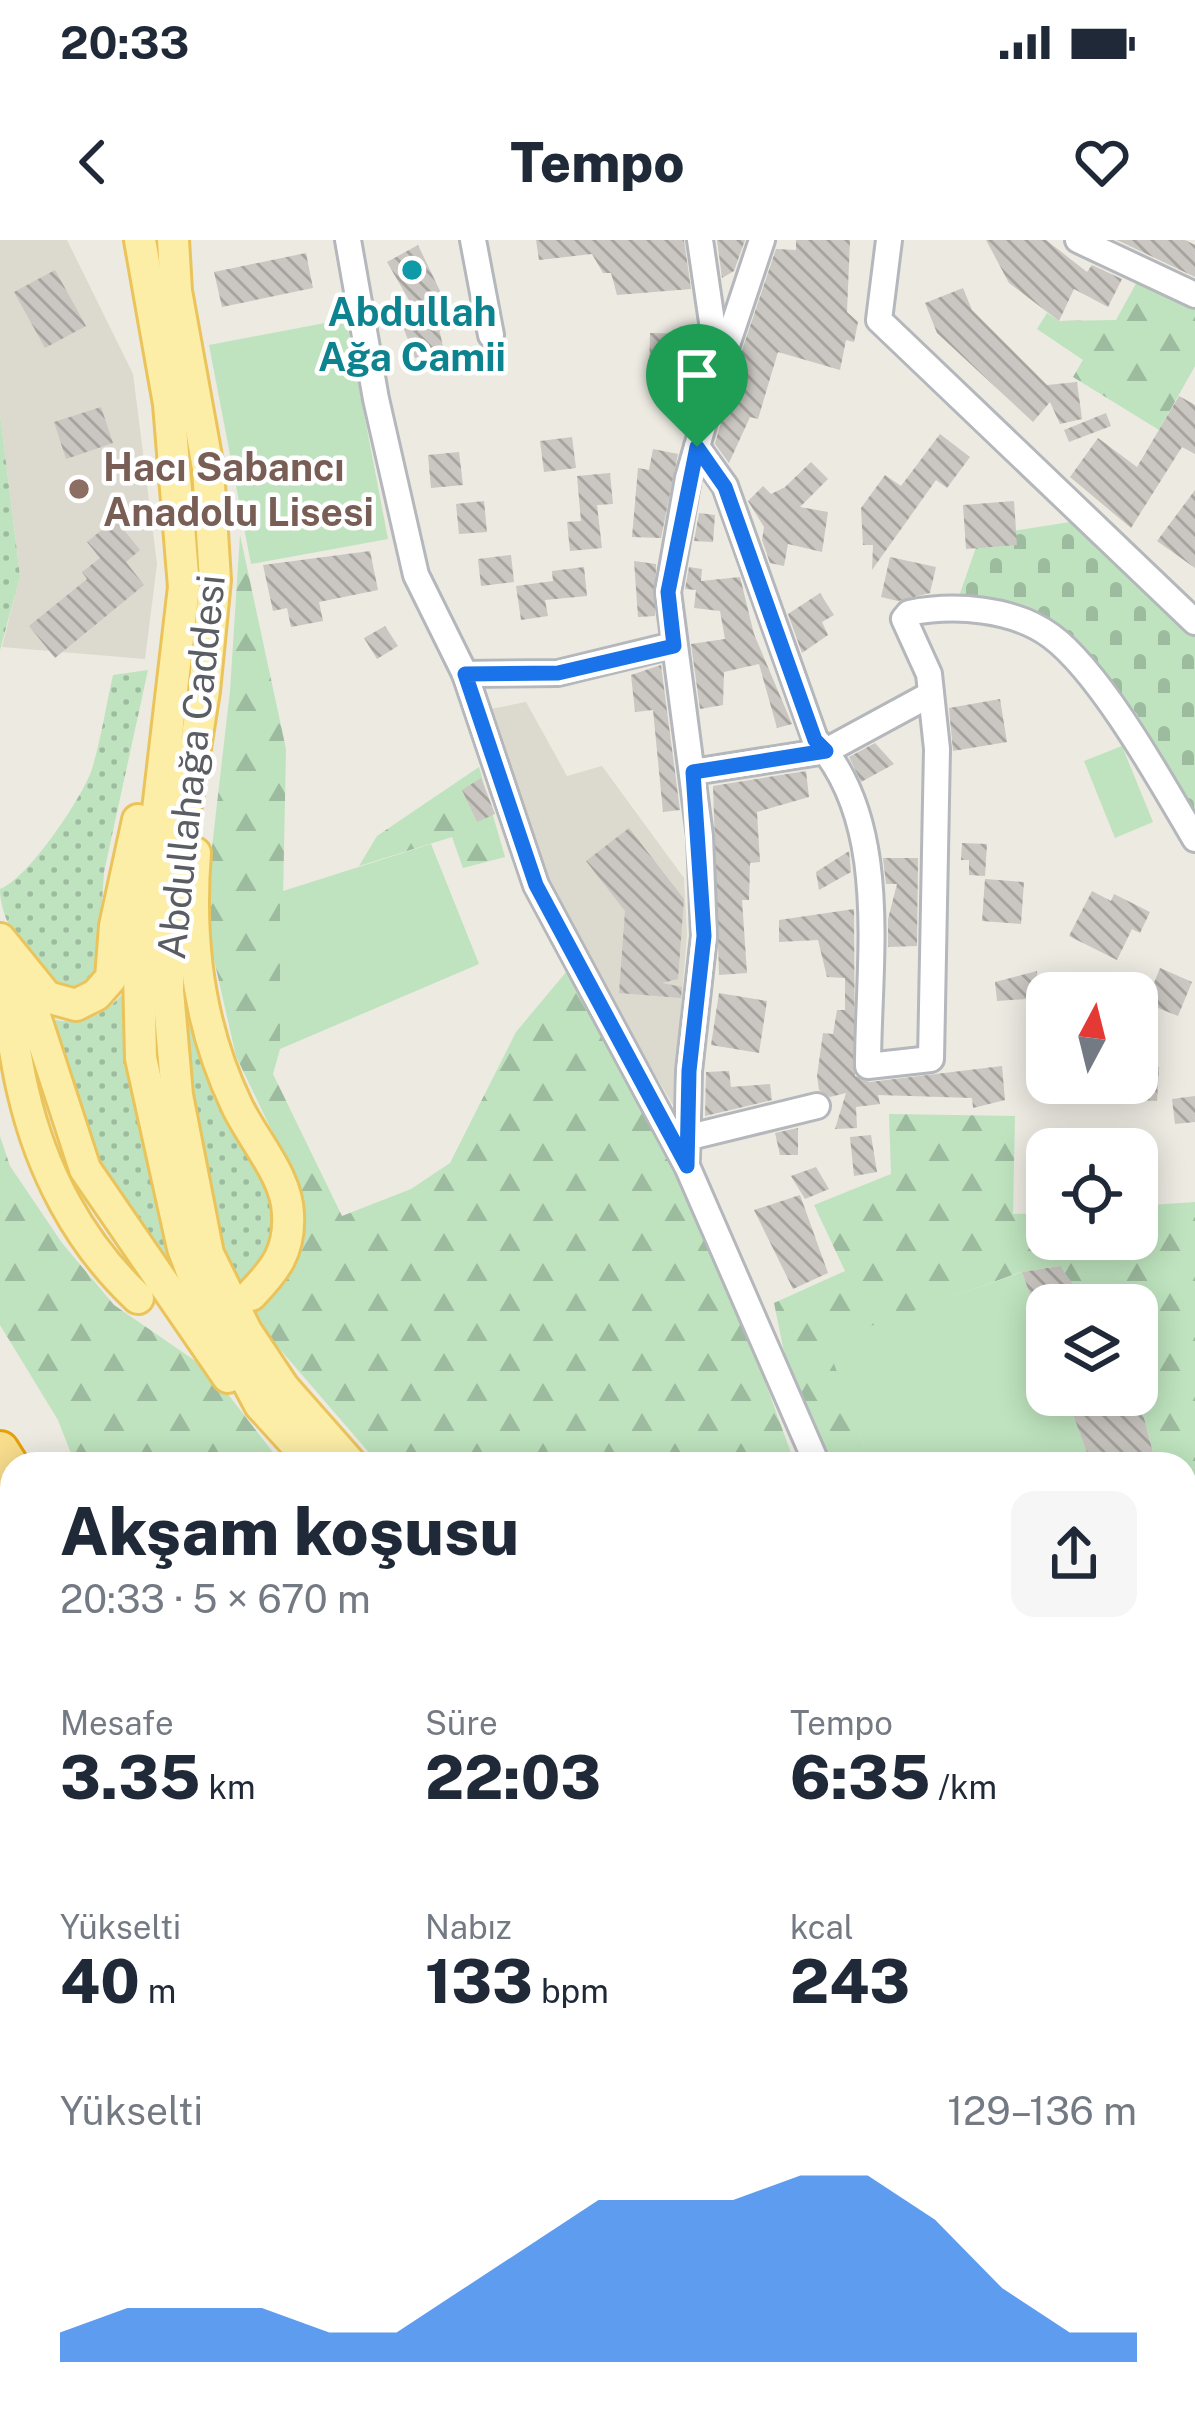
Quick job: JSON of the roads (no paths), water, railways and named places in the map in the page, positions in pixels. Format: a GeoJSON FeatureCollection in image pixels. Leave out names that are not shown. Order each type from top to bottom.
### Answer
{"type":"FeatureCollection","features":[{"type":"Feature","properties":{"kind":"main road","name":"Abdullahağa Caddesi"},"geometry":{"type":"LineString","coordinates":[[141,240],[180,500],[184,587],[139,974],[141,1058],[183,1248],[260,1405],[303,1452]]}},
{"type":"Feature","properties":{"kind":"main road","name":"Abdullahağa Caddesi"},"geometry":{"type":"LineString","coordinates":[[173,253],[206,450],[212,525],[212,632],[170,906],[168,991],[177,1095],[201,1232],[246,1331],[284,1388],[340,1452]]}},
{"type":"Feature","properties":{"kind":"main road"},"geometry":{"type":"LineString","coordinates":[[0,939],[47,997],[86,1002],[111,978],[115,926],[166,665],[174,655]]}},
{"type":"Feature","properties":{"kind":"main road"},"geometry":{"type":"LineString","coordinates":[[197,730],[200,791],[191,927],[202,1006],[229,1088],[285,1192],[288,1213],[286,1250],[251,1294]]}},
{"type":"Feature","properties":{"kind":"main road"},"geometry":{"type":"LineString","coordinates":[[0,960],[33,1010],[85,1169],[186,1322],[232,1381],[260,1405]]}},
{"type":"Feature","properties":{"kind":"main road"},"geometry":{"type":"LineString","coordinates":[[0,992],[35,1138],[52,1180],[75,1223],[138,1298]]}},
{"type":"Feature","properties":{"kind":"street"},"geometry":{"type":"LineString","coordinates":[[141,240],[149,259],[173,253],[190,240]]}},
{"type":"Feature","properties":{"kind":"street"},"geometry":{"type":"LineString","coordinates":[[348,240],[400,515],[416,575],[465,674],[536,885],[589,992],[687,1166],[812,1452]]}},
{"type":"Feature","properties":{"kind":"street"},"geometry":{"type":"LineString","coordinates":[[473,240],[491,335]]}},
{"type":"Feature","properties":{"kind":"street"},"geometry":{"type":"LineString","coordinates":[[700,240],[719,370]]}},
{"type":"Feature","properties":{"kind":"street"},"geometry":{"type":"LineString","coordinates":[[687,1166],[704,936],[693,772],[668,592],[697,447],[762,240]]}},
{"type":"Feature","properties":{"kind":"street"},"geometry":{"type":"LineString","coordinates":[[889,240],[879,320],[1195,622]]}},
{"type":"Feature","properties":{"kind":"street"},"geometry":{"type":"LineString","coordinates":[[1078,240],[1195,296]]}},
{"type":"Feature","properties":{"kind":"street"},"geometry":{"type":"LineString","coordinates":[[697,447],[725,487],[815,740],[841,767],[868,854],[868,1066],[932,1059],[940,812],[929,674],[904,619],[909,613],[930,608],[1001,613],[1052,637],[1114,709],[1195,838]]}},
{"type":"Feature","properties":{"kind":"street"},"geometry":{"type":"LineString","coordinates":[[465,674],[558,673],[674,646]]}},
{"type":"Feature","properties":{"kind":"street"},"geometry":{"type":"LineString","coordinates":[[693,772],[826,751],[931,694]]}},
{"type":"Feature","properties":{"kind":"street"},"geometry":{"type":"LineString","coordinates":[[686,1138],[817,1106]]}},
{"type":"Feature","properties":{"kind":"place","name":"Abdullah Ağa Camii"},"geometry":{"type":"Point","coordinates":[412,270]}},
{"type":"Feature","properties":{"kind":"place","name":"Hacı Sabancı Anadolu Lisesi"},"geometry":{"type":"Point","coordinates":[79,489]}}]}
